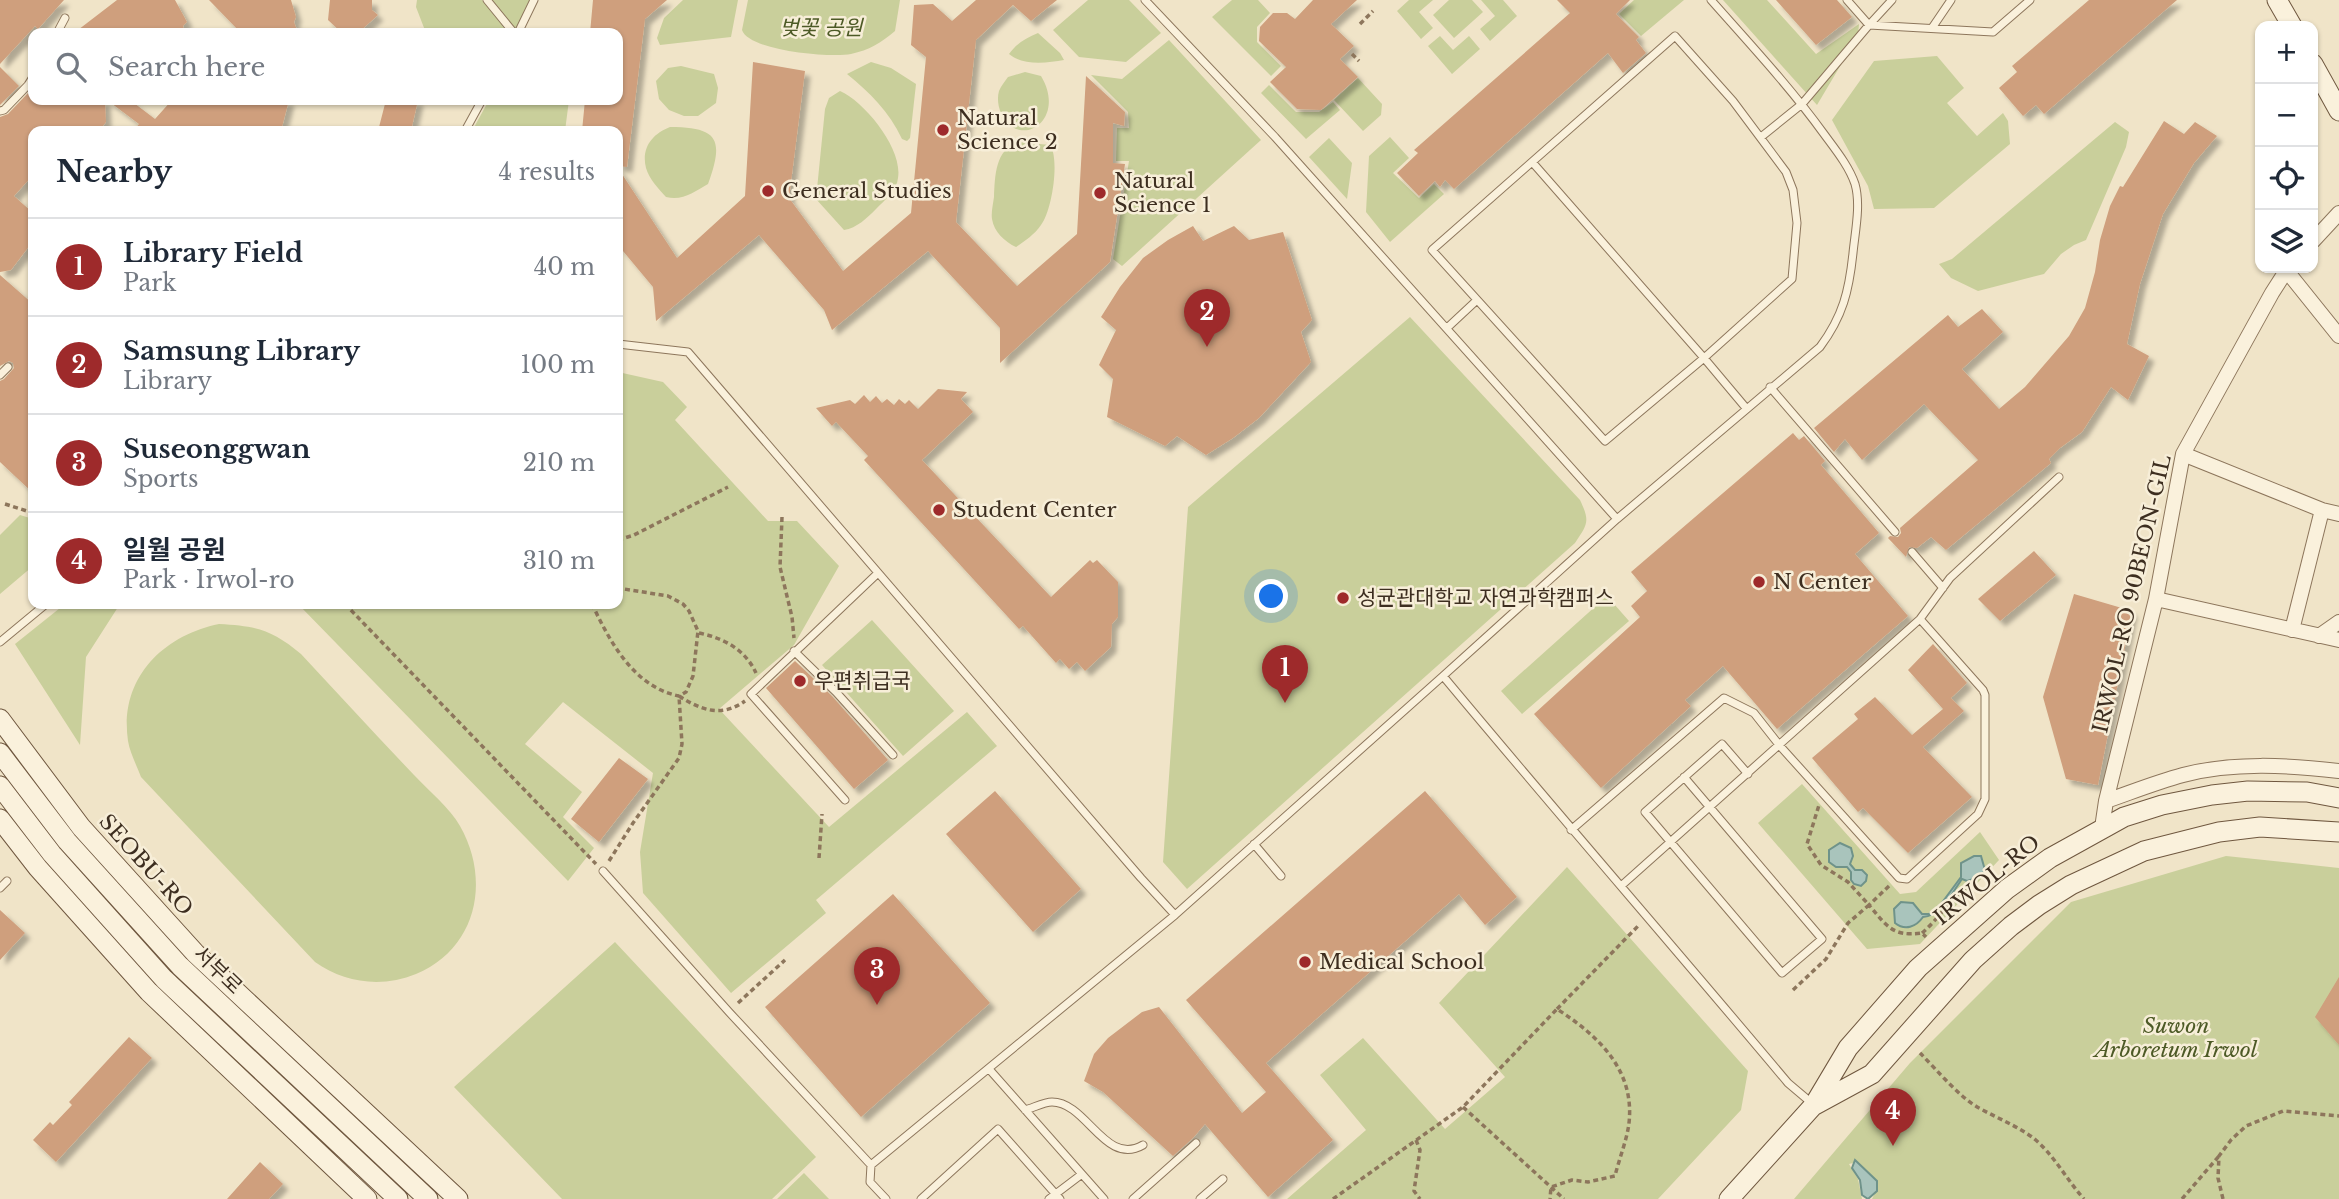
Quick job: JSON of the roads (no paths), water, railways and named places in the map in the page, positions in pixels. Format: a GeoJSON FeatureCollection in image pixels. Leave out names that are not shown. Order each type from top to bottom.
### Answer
{"type":"FeatureCollection","features":[{"type":"Feature","properties":{"kind":"street"},"geometry":{"type":"LineString","coordinates":[[2277,0],[2289,21]]}},
{"type":"Feature","properties":{"kind":"street"},"geometry":{"type":"LineString","coordinates":[[2318,73],[2339,111]]}},
{"type":"Feature","properties":{"kind":"street"},"geometry":{"type":"LineString","coordinates":[[2318,236],[2339,213]]}},
{"type":"Feature","properties":{"kind":"street","name":"IRWOL-RO 90BEON-GIL"},"geometry":{"type":"LineString","coordinates":[[2102,828],[2106,801],[2156,599],[2183,454],[2285,273]]}},
{"type":"Feature","properties":{"kind":"street"},"geometry":{"type":"LineString","coordinates":[[2290,273],[2339,336]]}},
{"type":"Feature","properties":{"kind":"street"},"geometry":{"type":"LineString","coordinates":[[2183,454],[2322,510],[2339,514]]}},
{"type":"Feature","properties":{"kind":"street"},"geometry":{"type":"LineString","coordinates":[[2292,630],[2322,510]]}},
{"type":"Feature","properties":{"kind":"street"},"geometry":{"type":"LineString","coordinates":[[2156,599],[2339,640]]}},
{"type":"Feature","properties":{"kind":"street"},"geometry":{"type":"LineString","coordinates":[[2319,636],[2339,622]]}},
{"type":"Feature","properties":{"kind":"street","name":"SEOBU-RO"},"geometry":{"type":"LineString","coordinates":[[0,719],[81,827],[196,954],[458,1199]]}},
{"type":"Feature","properties":{"kind":"street","name":"서부로"},"geometry":{"type":"LineString","coordinates":[[0,753],[66,841],[180,966],[428,1199]]}},
{"type":"Feature","properties":{"kind":"street"},"geometry":{"type":"LineString","coordinates":[[2106,801],[2158,782],[2211,770],[2296,766],[2339,771]]}},
{"type":"Feature","properties":{"kind":"street","name":"서부로"},"geometry":{"type":"LineString","coordinates":[[0,786],[52,854],[164,979],[398,1199]]}},
{"type":"Feature","properties":{"kind":"street","name":"IRWOL-RO"},"geometry":{"type":"LineString","coordinates":[[1728,1199],[1814,1105],[1849,1048],[1918,968],[1963,926],[2028,873],[2066,848],[2124,817],[2162,805],[2212,795],[2248,791],[2307,792],[2339,798]]}},
{"type":"Feature","properties":{"kind":"street"},"geometry":{"type":"LineString","coordinates":[[0,819],[38,868],[149,992],[368,1199]]}},
{"type":"Feature","properties":{"kind":"street","name":"IRWOL-RO"},"geometry":{"type":"LineString","coordinates":[[1814,1105],[1872,1074],[1973,960],[2011,926],[2071,886],[2144,851],[2220,832],[2260,827],[2339,832]]}},
{"type":"Feature","properties":{"kind":"lane"},"geometry":{"type":"LineString","coordinates":[[487,0],[512,28]]}},
{"type":"Feature","properties":{"kind":"lane"},"geometry":{"type":"LineString","coordinates":[[519,28],[534,0]]}},
{"type":"Feature","properties":{"kind":"lane"},"geometry":{"type":"LineString","coordinates":[[871,1164],[1175,915],[1617,519],[1819,347],[1833,330],[1843,310],[1852,265],[1857,202],[1855,184],[1841,157],[1802,104],[1711,0]]}},
{"type":"Feature","properties":{"kind":"lane"},"geometry":{"type":"LineString","coordinates":[[1847,0],[1869,25],[1993,32],[2030,0]]}},
{"type":"Feature","properties":{"kind":"lane"},"geometry":{"type":"LineString","coordinates":[[1761,137],[1802,104],[1892,0]]}},
{"type":"Feature","properties":{"kind":"lane"},"geometry":{"type":"LineString","coordinates":[[1933,29],[1951,0]]}},
{"type":"Feature","properties":{"kind":"lane"},"geometry":{"type":"LineString","coordinates":[[1151,2],[1617,519]]}},
{"type":"Feature","properties":{"kind":"lane"},"geometry":{"type":"LineString","coordinates":[[60,28],[65,18]]}},
{"type":"Feature","properties":{"kind":"lane"},"geometry":{"type":"LineString","coordinates":[[1675,36],[1761,137],[1786,172],[1793,190],[1797,223],[1791,279],[1704,358],[1605,441],[1432,250],[1675,36]]}},
{"type":"Feature","properties":{"kind":"lane"},"geometry":{"type":"LineString","coordinates":[[0,111],[28,85]]}},
{"type":"Feature","properties":{"kind":"lane"},"geometry":{"type":"LineString","coordinates":[[468,126],[479,105]]}},
{"type":"Feature","properties":{"kind":"lane"},"geometry":{"type":"LineString","coordinates":[[1532,163],[1746,408]]}},
{"type":"Feature","properties":{"kind":"lane"},"geometry":{"type":"LineString","coordinates":[[1447,328],[1477,300]]}},
{"type":"Feature","properties":{"kind":"lane"},"geometry":{"type":"LineString","coordinates":[[623,345],[688,352],[1175,915]]}},
{"type":"Feature","properties":{"kind":"lane"},"geometry":{"type":"LineString","coordinates":[[0,375],[8,367]]}},
{"type":"Feature","properties":{"kind":"lane"},"geometry":{"type":"LineString","coordinates":[[1770,387],[1895,532]]}},
{"type":"Feature","properties":{"kind":"lane"},"geometry":{"type":"LineString","coordinates":[[1621,886],[1920,619],[1950,578],[2059,477]]}},
{"type":"Feature","properties":{"kind":"lane"},"geometry":{"type":"LineString","coordinates":[[1912,552],[1943,588]]}},
{"type":"Feature","properties":{"kind":"lane"},"geometry":{"type":"LineString","coordinates":[[845,800],[751,694],[878,573]]}},
{"type":"Feature","properties":{"kind":"lane"},"geometry":{"type":"LineString","coordinates":[[0,642],[40,609]]}},
{"type":"Feature","properties":{"kind":"lane"},"geometry":{"type":"LineString","coordinates":[[1571,830],[1724,698],[1754,713],[1780,746],[1899,878],[1908,879],[1978,814],[1985,799],[1985,695],[1978,683],[1920,619]]}},
{"type":"Feature","properties":{"kind":"lane"},"geometry":{"type":"LineString","coordinates":[[794,651],[836,692],[893,755]]}},
{"type":"Feature","properties":{"kind":"lane"},"geometry":{"type":"LineString","coordinates":[[1443,676],[1788,1083],[1814,1105]]}},
{"type":"Feature","properties":{"kind":"lane"},"geometry":{"type":"LineString","coordinates":[[1684,777],[1822,939],[1782,973],[1645,812],[1684,777],[1722,744],[1748,774]]}},
{"type":"Feature","properties":{"kind":"lane"},"geometry":{"type":"LineString","coordinates":[[1254,844],[1281,876]]}},
{"type":"Feature","properties":{"kind":"lane"},"geometry":{"type":"LineString","coordinates":[[603,871],[729,1012],[871,1164],[870,1182],[886,1199]]}},
{"type":"Feature","properties":{"kind":"lane"},"geometry":{"type":"LineString","coordinates":[[0,888],[7,881]]}},
{"type":"Feature","properties":{"kind":"lane"},"geometry":{"type":"LineString","coordinates":[[989,1069],[1104,1199]]}},
{"type":"Feature","properties":{"kind":"lane"},"geometry":{"type":"LineString","coordinates":[[1025,1110],[1053,1101],[1081,1116],[1109,1143],[1130,1149],[1143,1145]]}},
{"type":"Feature","properties":{"kind":"lane"},"geometry":{"type":"LineString","coordinates":[[920,1199],[998,1129],[1055,1197],[1082,1174]]}},
{"type":"Feature","properties":{"kind":"lane"},"geometry":{"type":"LineString","coordinates":[[1133,1199],[1196,1143]]}},
{"type":"Feature","properties":{"kind":"lane"},"geometry":{"type":"LineString","coordinates":[[1200,1199],[1223,1179]]}},
{"type":"Feature","properties":{"kind":"water"},"geometry":{"type":"Polygon","coordinates":[[[1840,843],[1851,848],[1853,856],[1850,864],[1855,870],[1862,870],[1867,875],[1861,886],[1851,880],[1851,872],[1847,867],[1836,867],[1829,862],[1829,850],[1840,843]]]}},
{"type":"Feature","properties":{"kind":"water"},"geometry":{"type":"Polygon","coordinates":[[[1974,856],[1981,856],[1985,870],[1980,877],[1967,881],[1962,879],[1941,908],[1914,925],[1903,927],[1895,923],[1894,909],[1901,902],[1913,903],[1922,914],[1929,914],[1941,904],[1961,877],[1961,863],[1974,856]]]}},
{"type":"Feature","properties":{"kind":"water"},"geometry":{"type":"Polygon","coordinates":[[[1855,1160],[1877,1181],[1877,1191],[1868,1199],[1862,1195],[1860,1180],[1852,1168],[1855,1160]]]}},
{"type":"Feature","properties":{"kind":"place","name":"Natural Science 2"},"geometry":{"type":"Point","coordinates":[943,130]}},
{"type":"Feature","properties":{"kind":"place","name":"General Studies"},"geometry":{"type":"Point","coordinates":[768,191]}},
{"type":"Feature","properties":{"kind":"place","name":"Natural Science 1"},"geometry":{"type":"Point","coordinates":[1100,193]}},
{"type":"Feature","properties":{"kind":"place","name":"Samsung Library"},"geometry":{"type":"Point","coordinates":[1207,347]}},
{"type":"Feature","properties":{"kind":"place","name":"Student Center"},"geometry":{"type":"Point","coordinates":[939,510]}},
{"type":"Feature","properties":{"kind":"place","name":"N Center"},"geometry":{"type":"Point","coordinates":[1759,582]}},
{"type":"Feature","properties":{"kind":"place","name":"성균관대학교 자연과학캠퍼스"},"geometry":{"type":"Point","coordinates":[1343,598]}},
{"type":"Feature","properties":{"kind":"place","name":"우편취급국"},"geometry":{"type":"Point","coordinates":[800,681]}},
{"type":"Feature","properties":{"kind":"place","name":"Library Field"},"geometry":{"type":"Point","coordinates":[1285,703]}},
{"type":"Feature","properties":{"kind":"place","name":"Medical School"},"geometry":{"type":"Point","coordinates":[1305,962]}},
{"type":"Feature","properties":{"kind":"place","name":"Suseonggwan"},"geometry":{"type":"Point","coordinates":[877,1005]}},
{"type":"Feature","properties":{"kind":"place","name":"일월 공원"},"geometry":{"type":"Point","coordinates":[1893,1146]}},
{"type":"Feature","properties":{"kind":"park label","name":"벚꽃 공원"},"geometry":{"type":"Point","coordinates":[821,28]}},
{"type":"Feature","properties":{"kind":"park label","name":"Suwon Arboretum Irwol"},"geometry":{"type":"Point","coordinates":[2176,1038]}}]}
